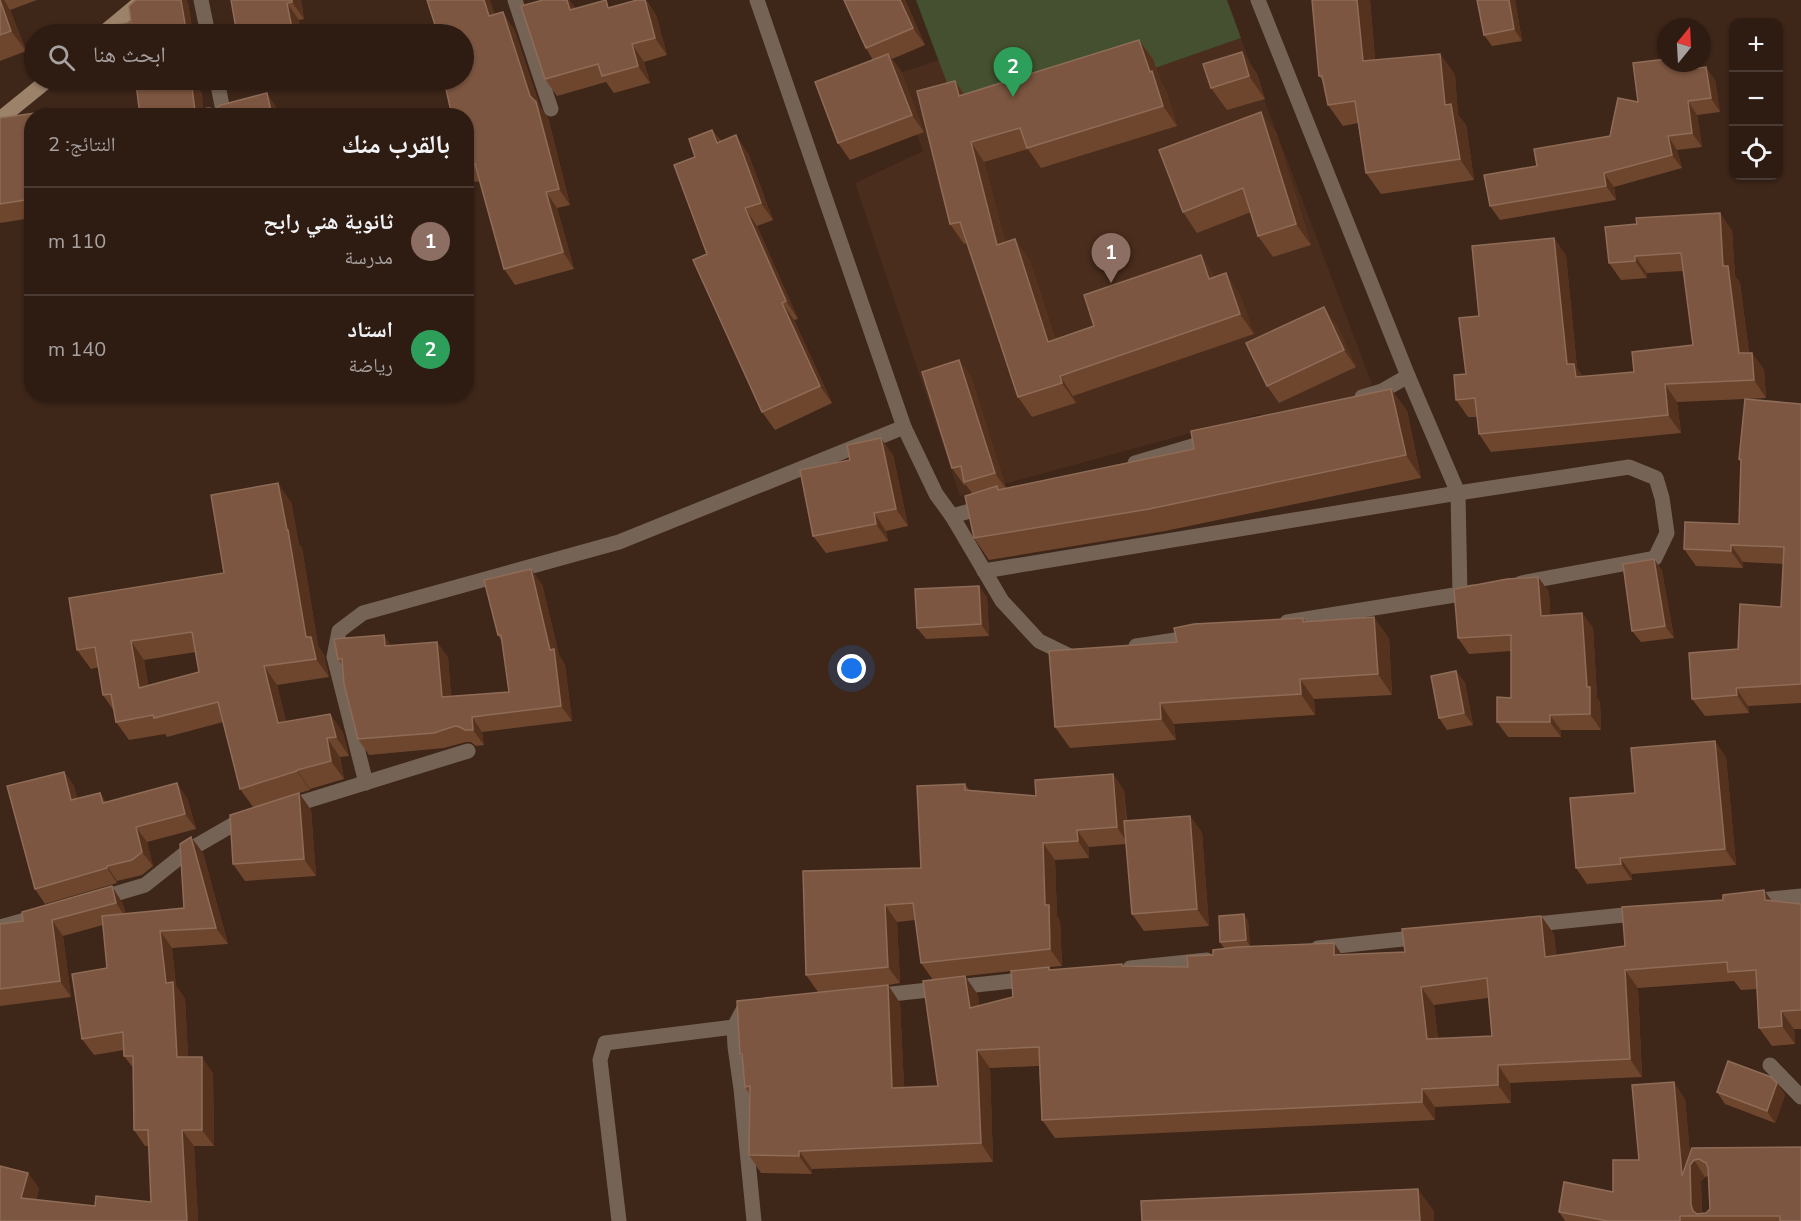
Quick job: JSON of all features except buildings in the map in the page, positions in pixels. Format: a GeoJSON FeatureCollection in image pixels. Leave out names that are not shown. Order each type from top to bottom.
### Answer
{"type":"FeatureCollection","features":[{"type":"Feature","properties":{"kind":"street"},"geometry":{"type":"LineString","coordinates":[[114,24],[143,0]]}},
{"type":"Feature","properties":{"kind":"street"},"geometry":{"type":"LineString","coordinates":[[201,0],[206,24]]}},
{"type":"Feature","properties":{"kind":"street"},"geometry":{"type":"LineString","coordinates":[[515,0],[551,109]]}},
{"type":"Feature","properties":{"kind":"street"},"geometry":{"type":"LineString","coordinates":[[757,0],[904,427],[936,494],[952,516],[1002,602],[1039,641],[1072,657],[1095,653]]}},
{"type":"Feature","properties":{"kind":"street"},"geometry":{"type":"LineString","coordinates":[[1258,0],[1408,376],[1458,492],[1460,595]]}},
{"type":"Feature","properties":{"kind":"street"},"geometry":{"type":"LineString","coordinates":[[0,119],[36,90]]}},
{"type":"Feature","properties":{"kind":"street"},"geometry":{"type":"LineString","coordinates":[[219,90],[222,108]]}},
{"type":"Feature","properties":{"kind":"street"},"geometry":{"type":"LineString","coordinates":[[1348,401],[1382,391],[1408,376]]}},
{"type":"Feature","properties":{"kind":"street"},"geometry":{"type":"LineString","coordinates":[[366,783],[333,657],[339,631],[363,613],[619,542],[904,427]]}},
{"type":"Feature","properties":{"kind":"street"},"geometry":{"type":"LineString","coordinates":[[1122,467],[1224,437]]}},
{"type":"Feature","properties":{"kind":"street"},"geometry":{"type":"LineString","coordinates":[[984,571],[1458,492],[1629,467],[1656,478],[1662,498],[1667,533],[1655,558],[1506,586]]}},
{"type":"Feature","properties":{"kind":"street"},"geometry":{"type":"LineString","coordinates":[[952,516],[997,503]]}},
{"type":"Feature","properties":{"kind":"street"},"geometry":{"type":"LineString","coordinates":[[1272,625],[1483,590]]}},
{"type":"Feature","properties":{"kind":"street"},"geometry":{"type":"LineString","coordinates":[[1119,649],[1213,634]]}},
{"type":"Feature","properties":{"kind":"street"},"geometry":{"type":"LineString","coordinates":[[89,901],[145,885],[189,850],[234,824],[468,751]]}},
{"type":"Feature","properties":{"kind":"street"},"geometry":{"type":"LineString","coordinates":[[1730,903],[1801,896]]}},
{"type":"Feature","properties":{"kind":"street"},"geometry":{"type":"LineString","coordinates":[[0,927],[56,911]]}},
{"type":"Feature","properties":{"kind":"street"},"geometry":{"type":"LineString","coordinates":[[1516,927],[1658,911]]}},
{"type":"Feature","properties":{"kind":"street"},"geometry":{"type":"LineString","coordinates":[[1302,950],[1433,936]]}},
{"type":"Feature","properties":{"kind":"street"},"geometry":{"type":"LineString","coordinates":[[1112,970],[1219,959]]}},
{"type":"Feature","properties":{"kind":"street"},"geometry":{"type":"LineString","coordinates":[[862,997],[1040,978]]}},
{"type":"Feature","properties":{"kind":"street"},"geometry":{"type":"LineString","coordinates":[[753,1221],[734,1027],[743,1010],[767,1008]]}},
{"type":"Feature","properties":{"kind":"street"},"geometry":{"type":"LineString","coordinates":[[619,1221],[600,1060],[605,1043],[734,1027]]}},
{"type":"Feature","properties":{"kind":"street"},"geometry":{"type":"LineString","coordinates":[[1770,1065],[1801,1097]]}},
{"type":"Feature","properties":{"kind":"shaded area"},"geometry":{"type":"Polygon","coordinates":[[[1241,38],[1372,384],[1363,394],[1266,424],[1260,414],[960,496],[855,183],[923,151],[894,75],[939,60],[966,134],[1241,38]]]}},
{"type":"Feature","properties":{"kind":"green space"},"geometry":{"type":"Polygon","coordinates":[[[916,0],[1227,0],[1241,38],[966,134],[916,0]]]}},
{"type":"Feature","properties":{"kind":"place","name":"استاد"},"geometry":{"type":"Point","coordinates":[1013,97]}},
{"type":"Feature","properties":{"kind":"place","name":"ثانوية هني رابح"},"geometry":{"type":"Point","coordinates":[1111,283]}}]}
